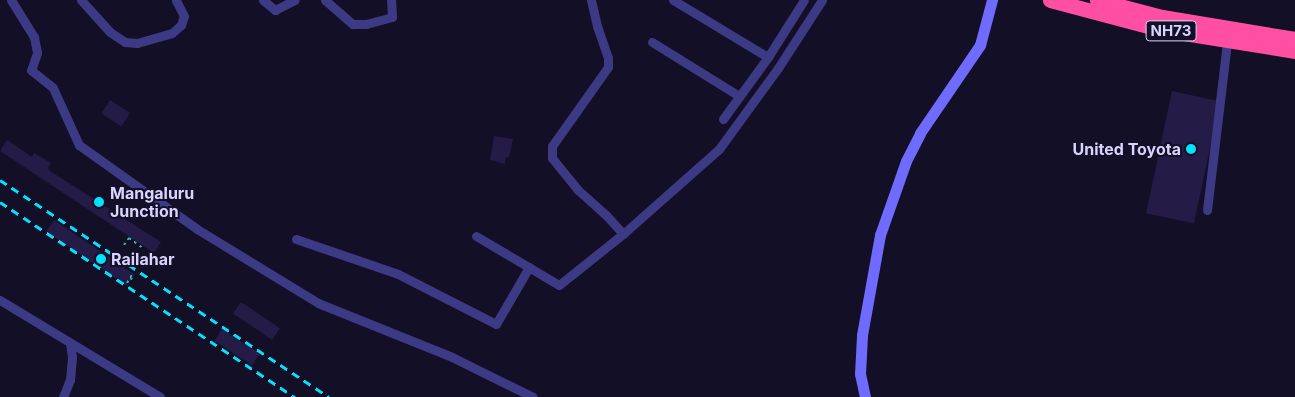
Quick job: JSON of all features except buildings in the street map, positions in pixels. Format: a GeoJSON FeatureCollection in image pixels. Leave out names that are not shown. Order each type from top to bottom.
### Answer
{"type":"FeatureCollection","features":[{"type":"Feature","properties":{"kind":"highway","name":"NH73"},"geometry":{"type":"LineString","coordinates":[[1050,0],[1159,29],[1227,42],[1295,51]]}},
{"type":"Feature","properties":{"kind":"highway","name":"NH73"},"geometry":{"type":"LineString","coordinates":[[1097,0],[1162,18],[1295,39]]}},
{"type":"Feature","properties":{"kind":"street"},"geometry":{"type":"LineString","coordinates":[[12,0],[34,37],[37,52],[31,70],[53,88],[79,145],[197,229],[318,303],[452,357],[533,397]]}},
{"type":"Feature","properties":{"kind":"street"},"geometry":{"type":"LineString","coordinates":[[81,0],[110,32],[124,42],[137,43],[172,33],[181,25],[184,16],[176,0]]}},
{"type":"Feature","properties":{"kind":"street"},"geometry":{"type":"LineString","coordinates":[[263,0],[275,10],[295,0]]}},
{"type":"Feature","properties":{"kind":"street"},"geometry":{"type":"LineString","coordinates":[[324,0],[353,24],[366,24],[392,17],[391,0]]}},
{"type":"Feature","properties":{"kind":"street"},"geometry":{"type":"LineString","coordinates":[[592,0],[597,26],[608,58],[608,67],[552,146],[552,158],[578,190],[606,215],[623,234]]}},
{"type":"Feature","properties":{"kind":"street"},"geometry":{"type":"LineString","coordinates":[[673,0],[768,57]]}},
{"type":"Feature","properties":{"kind":"street"},"geometry":{"type":"LineString","coordinates":[[722,119],[768,57],[804,0]]}},
{"type":"Feature","properties":{"kind":"street"},"geometry":{"type":"LineString","coordinates":[[476,236],[559,285],[623,234],[718,149],[778,68],[822,0]]}},
{"type":"Feature","properties":{"kind":"street"},"geometry":{"type":"LineString","coordinates":[[865,397],[860,374],[862,335],[882,226],[906,161],[920,133],[980,45],[992,0]]}},
{"type":"Feature","properties":{"kind":"street"},"geometry":{"type":"LineString","coordinates":[[652,42],[739,96]]}},
{"type":"Feature","properties":{"kind":"street"},"geometry":{"type":"LineString","coordinates":[[1207,210],[1227,42]]}},
{"type":"Feature","properties":{"kind":"street"},"geometry":{"type":"LineString","coordinates":[[296,239],[398,274],[496,324],[529,267]]}},
{"type":"Feature","properties":{"kind":"street"},"geometry":{"type":"LineString","coordinates":[[0,300],[160,397]]}},
{"type":"Feature","properties":{"kind":"street"},"geometry":{"type":"LineString","coordinates":[[63,397],[70,380],[72,357],[70,343]]}},
{"type":"Feature","properties":{"kind":"path"},"geometry":{"type":"LineString","coordinates":[[124,245],[128,238],[143,248]]}},
{"type":"Feature","properties":{"kind":"path"},"geometry":{"type":"LineString","coordinates":[[126,283],[133,273]]}},
{"type":"Feature","properties":{"kind":"path"},"geometry":{"type":"LineString","coordinates":[[130,278],[135,281]]}},
{"type":"Feature","properties":{"kind":"railway"},"geometry":{"type":"LineString","coordinates":[[0,180],[329,397]]}},
{"type":"Feature","properties":{"kind":"railway"},"geometry":{"type":"LineString","coordinates":[[0,202],[295,397]]}},
{"type":"Feature","properties":{"kind":"place","name":"United Toyota"},"geometry":{"type":"Point","coordinates":[1191,149]}},
{"type":"Feature","properties":{"kind":"place","name":"Mangaluru Junction"},"geometry":{"type":"Point","coordinates":[99,202]}},
{"type":"Feature","properties":{"kind":"place","name":"Railahar"},"geometry":{"type":"Point","coordinates":[101,259]}}]}
